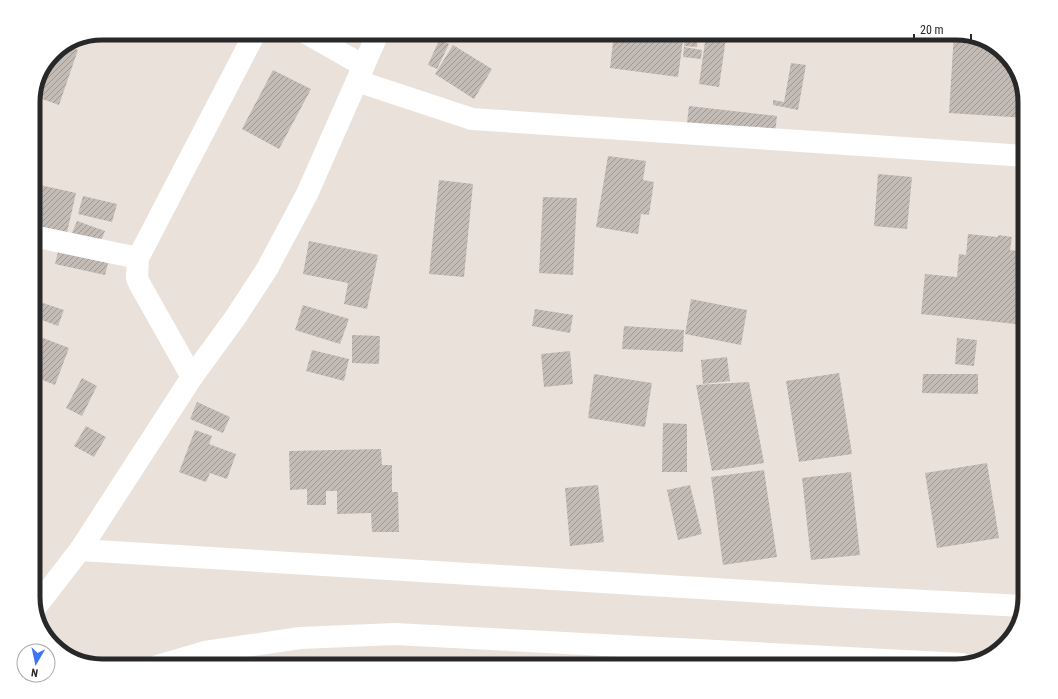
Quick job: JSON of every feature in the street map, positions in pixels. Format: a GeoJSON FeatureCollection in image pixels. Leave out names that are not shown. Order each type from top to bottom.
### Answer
{"type":"FeatureCollection","features":[{"type":"Feature","properties":{"kind":"street"},"geometry":{"type":"LineString","coordinates":[[192,377],[139,283],[137,278],[138,258],[251,40]]}},
{"type":"Feature","properties":{"kind":"street"},"geometry":{"type":"LineString","coordinates":[[315,40],[360,73],[472,119],[1018,156]]}},
{"type":"Feature","properties":{"kind":"street"},"geometry":{"type":"LineString","coordinates":[[40,601],[80,550],[192,377],[236,318],[267,269],[307,194],[375,40]]}},
{"type":"Feature","properties":{"kind":"street"},"geometry":{"type":"LineString","coordinates":[[40,237],[138,258]]}},
{"type":"Feature","properties":{"kind":"street"},"geometry":{"type":"LineString","coordinates":[[80,550],[828,596],[1017,606]]}},
{"type":"Feature","properties":{"kind":"street"},"geometry":{"type":"LineString","coordinates":[[181,659],[205,652],[300,638],[395,634],[866,659]]}},
{"type":"Feature","properties":{"kind":"street"},"geometry":{"type":"LineString","coordinates":[[636,647],[647,659]]}},
{"type":"Feature","properties":{"kind":"building"},"geometry":{"type":"Polygon","coordinates":[[[439,40],[449,44],[437,69],[428,65],[439,40]]]}},
{"type":"Feature","properties":{"kind":"building"},"geometry":{"type":"Polygon","coordinates":[[[613,40],[683,40],[678,77],[610,68],[613,40]]]}},
{"type":"Feature","properties":{"kind":"building"},"geometry":{"type":"Polygon","coordinates":[[[685,40],[698,40],[697,47],[684,46],[685,40]]]}},
{"type":"Feature","properties":{"kind":"building"},"geometry":{"type":"Polygon","coordinates":[[[705,40],[726,40],[719,87],[699,84],[705,40]]]}},
{"type":"Feature","properties":{"kind":"building"},"geometry":{"type":"Polygon","coordinates":[[[954,40],[976,43],[990,50],[1005,64],[1013,78],[1016,86],[1018,118],[949,113],[954,40]]]}},
{"type":"Feature","properties":{"kind":"building"},"geometry":{"type":"Polygon","coordinates":[[[453,45],[492,69],[474,99],[435,74],[453,45]]]}},
{"type":"Feature","properties":{"kind":"building"},"geometry":{"type":"Polygon","coordinates":[[[684,47],[702,50],[701,59],[683,57],[684,47]]]}},
{"type":"Feature","properties":{"kind":"building"},"geometry":{"type":"Polygon","coordinates":[[[72,48],[78,50],[59,105],[40,98],[41,90],[50,68],[58,58],[72,48]]]}},
{"type":"Feature","properties":{"kind":"building"},"geometry":{"type":"Polygon","coordinates":[[[791,63],[806,65],[798,110],[773,105],[773,100],[784,102],[791,63]]]}},
{"type":"Feature","properties":{"kind":"building"},"geometry":{"type":"Polygon","coordinates":[[[273,70],[311,89],[279,149],[242,129],[273,70]]]}},
{"type":"Feature","properties":{"kind":"building"},"geometry":{"type":"Polygon","coordinates":[[[689,106],[777,116],[775,133],[687,123],[689,106]]]}},
{"type":"Feature","properties":{"kind":"building"},"geometry":{"type":"Polygon","coordinates":[[[608,156],[646,161],[643,180],[654,182],[649,215],[641,214],[638,234],[596,227],[608,156]]]}},
{"type":"Feature","properties":{"kind":"building"},"geometry":{"type":"Polygon","coordinates":[[[878,174],[912,177],[907,229],[874,226],[878,174]]]}},
{"type":"Feature","properties":{"kind":"building"},"geometry":{"type":"Polygon","coordinates":[[[439,180],[473,184],[464,277],[429,274],[439,180]]]}},
{"type":"Feature","properties":{"kind":"building"},"geometry":{"type":"Polygon","coordinates":[[[40,185],[76,193],[66,237],[40,231],[40,185]]]}},
{"type":"Feature","properties":{"kind":"building"},"geometry":{"type":"Polygon","coordinates":[[[83,196],[117,204],[112,222],[78,214],[83,196]]]}},
{"type":"Feature","properties":{"kind":"building"},"geometry":{"type":"Polygon","coordinates":[[[543,197],[577,198],[573,275],[539,273],[543,197]]]}},
{"type":"Feature","properties":{"kind":"building"},"geometry":{"type":"Polygon","coordinates":[[[77,221],[105,231],[100,243],[72,233],[77,221]]]}},
{"type":"Feature","properties":{"kind":"building"},"geometry":{"type":"Polygon","coordinates":[[[968,234],[1012,237],[1010,250],[1018,251],[1018,324],[921,314],[925,274],[957,277],[959,254],[966,255],[968,234]]]}},
{"type":"Feature","properties":{"kind":"building"},"geometry":{"type":"Polygon","coordinates":[[[309,241],[378,255],[367,309],[344,304],[348,283],[303,274],[309,241]]]}},
{"type":"Feature","properties":{"kind":"building"},"geometry":{"type":"Polygon","coordinates":[[[58,252],[108,263],[105,275],[55,264],[58,252]]]}},
{"type":"Feature","properties":{"kind":"building"},"geometry":{"type":"Polygon","coordinates":[[[691,299],[747,310],[741,345],[685,334],[691,299]]]}},
{"type":"Feature","properties":{"kind":"building"},"geometry":{"type":"Polygon","coordinates":[[[40,302],[64,310],[58,326],[40,319],[40,302]]]}},
{"type":"Feature","properties":{"kind":"building"},"geometry":{"type":"Polygon","coordinates":[[[303,305],[349,319],[340,344],[295,330],[303,305]]]}},
{"type":"Feature","properties":{"kind":"building"},"geometry":{"type":"Polygon","coordinates":[[[535,309],[573,315],[570,333],[532,326],[535,309]]]}},
{"type":"Feature","properties":{"kind":"building"},"geometry":{"type":"Polygon","coordinates":[[[624,326],[684,330],[683,352],[622,349],[624,326]]]}},
{"type":"Feature","properties":{"kind":"building"},"geometry":{"type":"Polygon","coordinates":[[[352,335],[380,336],[379,364],[352,363],[352,335]]]}},
{"type":"Feature","properties":{"kind":"building"},"geometry":{"type":"Polygon","coordinates":[[[40,337],[69,348],[55,385],[40,379],[40,337]]]}},
{"type":"Feature","properties":{"kind":"building"},"geometry":{"type":"Polygon","coordinates":[[[957,338],[977,340],[974,366],[955,364],[957,338]]]}},
{"type":"Feature","properties":{"kind":"building"},"geometry":{"type":"Polygon","coordinates":[[[312,350],[349,359],[344,381],[306,371],[312,350]]]}},
{"type":"Feature","properties":{"kind":"building"},"geometry":{"type":"Polygon","coordinates":[[[570,351],[573,384],[544,387],[541,354],[570,351]]]}},
{"type":"Feature","properties":{"kind":"building"},"geometry":{"type":"Polygon","coordinates":[[[727,357],[730,381],[703,384],[701,360],[727,357]]]}},
{"type":"Feature","properties":{"kind":"building"},"geometry":{"type":"Polygon","coordinates":[[[839,373],[852,454],[799,462],[786,381],[839,373]]]}},
{"type":"Feature","properties":{"kind":"building"},"geometry":{"type":"Polygon","coordinates":[[[594,374],[652,383],[645,427],[588,418],[594,374]]]}},
{"type":"Feature","properties":{"kind":"building"},"geometry":{"type":"Polygon","coordinates":[[[923,374],[978,374],[978,394],[922,393],[923,374]]]}},
{"type":"Feature","properties":{"kind":"building"},"geometry":{"type":"Polygon","coordinates":[[[82,378],[97,386],[82,416],[66,408],[82,378]]]}},
{"type":"Feature","properties":{"kind":"building"},"geometry":{"type":"Polygon","coordinates":[[[749,382],[764,463],[712,471],[696,385],[749,382]]]}},
{"type":"Feature","properties":{"kind":"building"},"geometry":{"type":"Polygon","coordinates":[[[197,402],[230,417],[223,433],[190,419],[197,402]]]}},
{"type":"Feature","properties":{"kind":"building"},"geometry":{"type":"Polygon","coordinates":[[[663,423],[687,424],[687,472],[662,472],[663,423]]]}},
{"type":"Feature","properties":{"kind":"building"},"geometry":{"type":"Polygon","coordinates":[[[86,426],[106,437],[94,457],[74,446],[86,426]]]}},
{"type":"Feature","properties":{"kind":"building"},"geometry":{"type":"Polygon","coordinates":[[[195,430],[212,436],[209,444],[236,454],[227,479],[210,473],[206,482],[179,472],[195,430]]]}},
{"type":"Feature","properties":{"kind":"building"},"geometry":{"type":"Polygon","coordinates":[[[381,449],[382,465],[392,465],[392,492],[398,492],[399,532],[372,532],[371,513],[337,514],[337,491],[326,491],[326,505],[307,505],[307,489],[290,490],[289,451],[381,449]]]}},
{"type":"Feature","properties":{"kind":"building"},"geometry":{"type":"Polygon","coordinates":[[[987,463],[999,538],[937,548],[925,473],[987,463]]]}},
{"type":"Feature","properties":{"kind":"building"},"geometry":{"type":"Polygon","coordinates":[[[764,470],[777,557],[723,565],[711,477],[764,470]]]}},
{"type":"Feature","properties":{"kind":"building"},"geometry":{"type":"Polygon","coordinates":[[[851,472],[860,555],[811,560],[802,478],[851,472]]]}},
{"type":"Feature","properties":{"kind":"building"},"geometry":{"type":"Polygon","coordinates":[[[598,485],[604,542],[570,546],[565,488],[598,485]]]}},
{"type":"Feature","properties":{"kind":"building"},"geometry":{"type":"Polygon","coordinates":[[[690,485],[702,534],[678,540],[667,490],[690,485]]]}}]}
